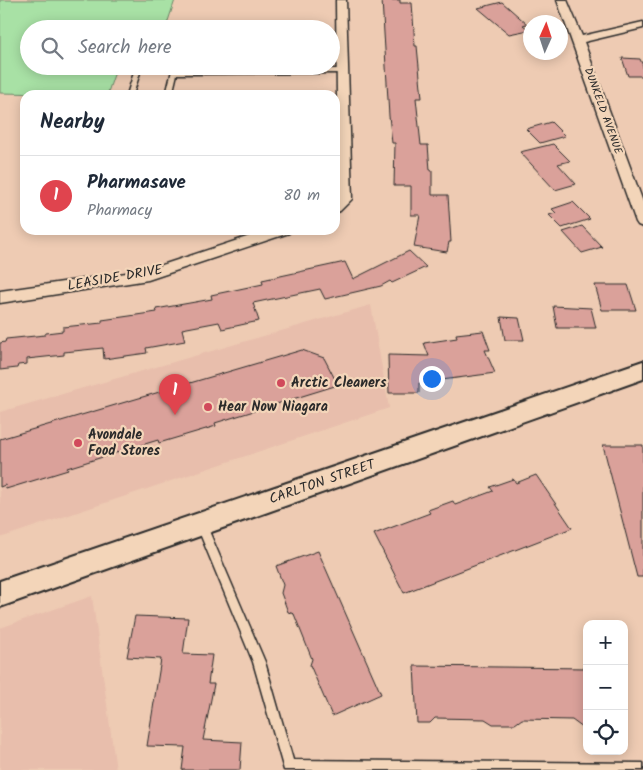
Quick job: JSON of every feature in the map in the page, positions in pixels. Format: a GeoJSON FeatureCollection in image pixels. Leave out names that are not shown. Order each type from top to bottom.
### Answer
{"type":"FeatureCollection","features":[{"type":"Feature","properties":{"kind":"main road","name":"CARLTON STREET"},"geometry":{"type":"LineString","coordinates":[[0,594],[643,370]]}},
{"type":"Feature","properties":{"kind":"street"},"geometry":{"type":"LineString","coordinates":[[340,203],[345,198],[341,0]]}},
{"type":"Feature","properties":{"kind":"street","name":"DUNKELD AVENUE"},"geometry":{"type":"LineString","coordinates":[[562,0],[643,222]]}},
{"type":"Feature","properties":{"kind":"street"},"geometry":{"type":"LineString","coordinates":[[578,40],[643,25]]}},
{"type":"Feature","properties":{"kind":"street","name":"LEASIDE DRIVE"},"geometry":{"type":"LineString","coordinates":[[0,297],[148,275],[269,235]]}},
{"type":"Feature","properties":{"kind":"lane"},"geometry":{"type":"LineString","coordinates":[[132,90],[136,75]]}},
{"type":"Feature","properties":{"kind":"lane"},"geometry":{"type":"LineString","coordinates":[[170,90],[174,75]]}},
{"type":"Feature","properties":{"kind":"lane"},"geometry":{"type":"LineString","coordinates":[[200,524],[258,662],[290,768],[643,769]]}},
{"type":"Feature","properties":{"kind":"shaded area"},"geometry":{"type":"Polygon","coordinates":[[[371,305],[389,408],[0,538],[0,412],[371,305]]]}},
{"type":"Feature","properties":{"kind":"shaded area"},"geometry":{"type":"Polygon","coordinates":[[[92,596],[116,770],[0,770],[0,628],[92,596]]]}},
{"type":"Feature","properties":{"kind":"green space"},"geometry":{"type":"Polygon","coordinates":[[[0,0],[175,0],[168,20],[20,20],[20,75],[114,75],[109,90],[20,90],[20,93],[0,93],[0,0]]]}},
{"type":"Feature","properties":{"kind":"building"},"geometry":{"type":"Polygon","coordinates":[[[382,0],[400,0],[400,3],[412,3],[415,46],[417,46],[422,98],[416,98],[421,145],[428,145],[430,170],[432,170],[432,195],[448,195],[451,242],[449,242],[447,252],[414,247],[420,215],[411,215],[411,186],[394,186],[395,143],[392,143],[389,116],[382,0]]]}},
{"type":"Feature","properties":{"kind":"building"},"geometry":{"type":"Polygon","coordinates":[[[502,2],[523,20],[523,31],[509,34],[478,8],[502,2]]]}},
{"type":"Feature","properties":{"kind":"building"},"geometry":{"type":"Polygon","coordinates":[[[622,58],[640,59],[643,66],[643,76],[628,76],[622,58]]]}},
{"type":"Feature","properties":{"kind":"building"},"geometry":{"type":"Polygon","coordinates":[[[551,122],[565,136],[540,143],[526,129],[551,122]]]}},
{"type":"Feature","properties":{"kind":"building"},"geometry":{"type":"Polygon","coordinates":[[[553,144],[570,161],[558,164],[576,184],[555,190],[520,152],[553,144]]]}},
{"type":"Feature","properties":{"kind":"building"},"geometry":{"type":"Polygon","coordinates":[[[573,202],[590,219],[562,228],[549,215],[556,213],[552,209],[573,202]]]}},
{"type":"Feature","properties":{"kind":"building"},"geometry":{"type":"Polygon","coordinates":[[[582,226],[602,247],[582,253],[563,232],[582,226]]]}},
{"type":"Feature","properties":{"kind":"building"},"geometry":{"type":"Polygon","coordinates":[[[409,251],[426,267],[392,283],[390,281],[381,286],[325,299],[320,289],[253,303],[259,321],[222,329],[219,322],[182,329],[185,341],[146,348],[147,353],[104,359],[103,348],[64,352],[64,355],[27,359],[27,364],[18,365],[17,368],[0,370],[0,343],[5,342],[6,339],[45,335],[46,333],[63,331],[63,327],[102,323],[102,320],[157,312],[156,309],[212,299],[211,295],[263,284],[262,280],[345,262],[353,279],[409,251]]]}},
{"type":"Feature","properties":{"kind":"building"},"geometry":{"type":"Polygon","coordinates":[[[595,285],[628,285],[636,310],[602,310],[595,285]]]}},
{"type":"Feature","properties":{"kind":"building"},"geometry":{"type":"Polygon","coordinates":[[[553,306],[591,308],[596,328],[557,328],[553,306]]]}},
{"type":"Feature","properties":{"kind":"building"},"geometry":{"type":"Polygon","coordinates":[[[501,317],[519,318],[524,340],[505,340],[501,317]]]}},
{"type":"Feature","properties":{"kind":"building"},"geometry":{"type":"Polygon","coordinates":[[[483,331],[490,350],[485,350],[495,373],[419,383],[419,393],[389,393],[388,355],[429,356],[424,343],[457,338],[456,334],[483,331]]]}},
{"type":"Feature","properties":{"kind":"building"},"geometry":{"type":"Polygon","coordinates":[[[302,350],[324,358],[338,385],[215,423],[216,426],[159,443],[158,440],[6,489],[5,485],[0,487],[0,439],[302,350]]]}},
{"type":"Feature","properties":{"kind":"building"},"geometry":{"type":"Polygon","coordinates":[[[603,445],[643,445],[643,577],[637,577],[603,445]]]}},
{"type":"Feature","properties":{"kind":"building"},"geometry":{"type":"Polygon","coordinates":[[[536,475],[572,528],[404,593],[374,534],[430,513],[428,510],[453,501],[455,505],[493,491],[490,487],[513,479],[516,483],[536,475]]]}},
{"type":"Feature","properties":{"kind":"building"},"geometry":{"type":"Polygon","coordinates":[[[318,551],[381,694],[332,716],[310,665],[312,659],[294,614],[288,612],[281,593],[283,585],[276,566],[318,551]]]}},
{"type":"Feature","properties":{"kind":"building"},"geometry":{"type":"Polygon","coordinates":[[[135,616],[188,618],[183,654],[212,655],[208,684],[214,684],[203,740],[242,742],[240,770],[182,770],[185,747],[147,746],[161,659],[127,657],[135,616]]]}},
{"type":"Feature","properties":{"kind":"building"},"geometry":{"type":"Polygon","coordinates":[[[414,666],[583,668],[583,728],[572,720],[522,719],[515,724],[493,724],[485,719],[435,718],[430,723],[417,723],[414,666]]]}},
{"type":"Feature","properties":{"kind":"place","name":"Arctic Cleaners"},"geometry":{"type":"Point","coordinates":[281,383]}},
{"type":"Feature","properties":{"kind":"place","name":"Hear Now Niagara"},"geometry":{"type":"Point","coordinates":[208,407]}},
{"type":"Feature","properties":{"kind":"place","name":"Pharmasave"},"geometry":{"type":"Point","coordinates":[175,415]}},
{"type":"Feature","properties":{"kind":"place","name":"Avondale Food Stores"},"geometry":{"type":"Point","coordinates":[78,443]}}]}
